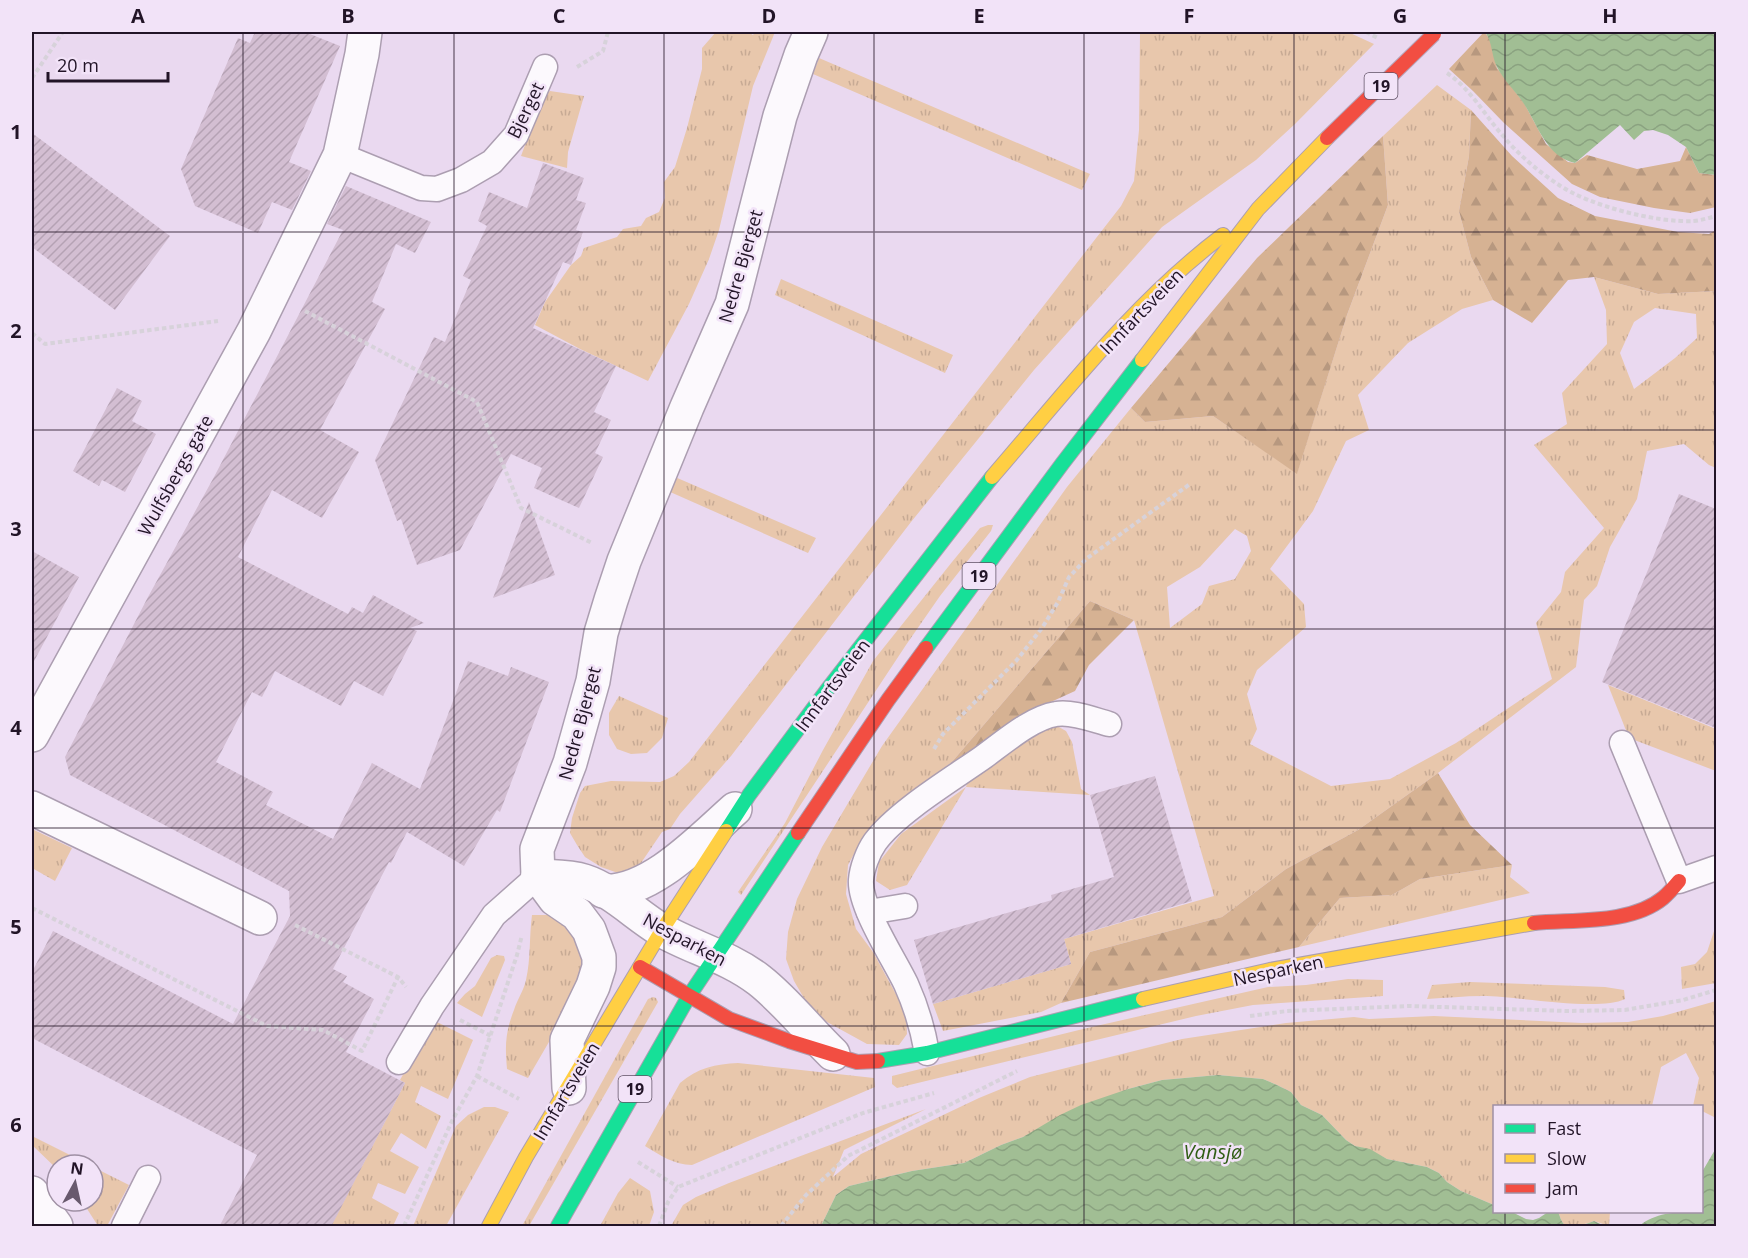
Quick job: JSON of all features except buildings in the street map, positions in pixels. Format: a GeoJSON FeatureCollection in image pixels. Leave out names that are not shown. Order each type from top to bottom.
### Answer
{"type":"FeatureCollection","features":[{"type":"Feature","properties":{"kind":"main road","name":"Innfartsveien"},"geometry":{"type":"LineString","coordinates":[[558,1227],[689,996],[888,700],[1062,464],[1258,208],[1436,32]]}},
{"type":"Feature","properties":{"kind":"main road","name":"Innfartsveien"},"geometry":{"type":"LineString","coordinates":[[489,1227],[526,1156],[662,930],[749,795],[827,690],[985,484],[1140,308],[1191,259],[1258,208]]}},
{"type":"Feature","properties":{"kind":"main road","name":"Nesparken"},"geometry":{"type":"LineString","coordinates":[[640,967],[729,1020],[857,1062],[881,1061],[927,1053],[1097,1010],[1270,970],[1536,923],[1606,918],[1638,912],[1662,899],[1679,881]]}},
{"type":"Feature","properties":{"kind":"street"},"geometry":{"type":"LineString","coordinates":[[340,155],[365,32]]}},
{"type":"Feature","properties":{"kind":"street","name":"Nedre Bjerget"},"geometry":{"type":"LineString","coordinates":[[538,863],[570,763],[593,681],[601,633],[624,561],[732,304],[780,116],[811,32]]}},
{"type":"Feature","properties":{"kind":"street","name":"Wulfsbergs gate"},"geometry":{"type":"LineString","coordinates":[[32,735],[254,331],[340,155]]}},
{"type":"Feature","properties":{"kind":"street"},"geometry":{"type":"LineString","coordinates":[[603,891],[612,892],[639,885],[655,876],[704,837],[749,795]]}},
{"type":"Feature","properties":{"kind":"street"},"geometry":{"type":"LineString","coordinates":[[32,808],[260,918]]}},
{"type":"Feature","properties":{"kind":"street"},"geometry":{"type":"LineString","coordinates":[[538,863],[555,899],[577,914],[589,930],[599,957],[599,968],[593,986],[567,1040],[569,1088]]}},
{"type":"Feature","properties":{"kind":"street","name":"Nesparken"},"geometry":{"type":"LineString","coordinates":[[538,863],[561,877],[584,881],[603,891],[662,930],[716,954],[758,979],[784,1002],[804,1026],[833,1054]]}},
{"type":"Feature","properties":{"kind":"street"},"geometry":{"type":"LineString","coordinates":[[32,1192],[56,1227]]}},
{"type":"Feature","properties":{"kind":"lane","name":"Bjerget"},"geometry":{"type":"LineString","coordinates":[[340,155],[421,188],[437,189],[461,180],[492,162],[516,135],[544,67]]}},
{"type":"Feature","properties":{"kind":"lane"},"geometry":{"type":"LineString","coordinates":[[927,1053],[922,1028],[907,986],[863,898],[861,881],[866,862],[875,843],[895,821],[958,774],[1021,730],[1045,717],[1058,713],[1109,724]]}},
{"type":"Feature","properties":{"kind":"lane"},"geometry":{"type":"LineString","coordinates":[[1622,743],[1679,881]]}},
{"type":"Feature","properties":{"kind":"lane"},"geometry":{"type":"LineString","coordinates":[[399,1062],[432,1006],[494,915],[538,863]]}},
{"type":"Feature","properties":{"kind":"lane","name":"Nesparken"},"geometry":{"type":"LineString","coordinates":[[1679,881],[1716,868]]}},
{"type":"Feature","properties":{"kind":"lane"},"geometry":{"type":"LineString","coordinates":[[869,912],[904,906]]}},
{"type":"Feature","properties":{"kind":"lane"},"geometry":{"type":"LineString","coordinates":[[124,1227],[148,1178]]}},
{"type":"Feature","properties":{"kind":"path"},"geometry":{"type":"LineString","coordinates":[[32,78],[63,32]]}},
{"type":"Feature","properties":{"kind":"path"},"geometry":{"type":"LineString","coordinates":[[603,51],[608,32]]}},
{"type":"Feature","properties":{"kind":"path"},"geometry":{"type":"LineString","coordinates":[[1366,32],[1387,42]]}},
{"type":"Feature","properties":{"kind":"path"},"geometry":{"type":"LineString","coordinates":[[1442,70],[1471,94],[1505,138],[1538,171],[1560,187],[1612,209],[1642,215],[1695,221],[1716,216]]}},
{"type":"Feature","properties":{"kind":"path"},"geometry":{"type":"LineString","coordinates":[[272,296],[296,306],[477,402],[521,508],[624,561]]}},
{"type":"Feature","properties":{"kind":"path"},"geometry":{"type":"LineString","coordinates":[[32,333],[45,344],[222,320]]}},
{"type":"Feature","properties":{"kind":"path"},"geometry":{"type":"LineString","coordinates":[[932,754],[943,734],[1008,669],[1042,628],[1058,602],[1069,577],[1086,559],[1190,484]]}},
{"type":"Feature","properties":{"kind":"path"},"geometry":{"type":"LineString","coordinates":[[32,908],[267,1026],[323,1030],[362,1051],[398,977]]}},
{"type":"Feature","properties":{"kind":"path"},"geometry":{"type":"LineString","coordinates":[[260,918],[287,920],[398,977],[408,989]]}},
{"type":"Feature","properties":{"kind":"path"},"geometry":{"type":"LineString","coordinates":[[1247,1017],[1287,1011],[1409,1006],[1568,1011],[1625,1010],[1683,1000],[1716,990]]}},
{"type":"Feature","properties":{"kind":"path"},"geometry":{"type":"LineString","coordinates":[[404,1227],[452,1121],[477,1076],[491,1036]]}},
{"type":"Feature","properties":{"kind":"path"},"geometry":{"type":"LineString","coordinates":[[781,1227],[806,1195],[848,1156],[1025,1067],[993,1076]]}},
{"type":"Feature","properties":{"kind":"path"},"geometry":{"type":"LineString","coordinates":[[477,1076],[519,1099]]}},
{"type":"Feature","properties":{"kind":"path"},"geometry":{"type":"LineString","coordinates":[[659,1227],[668,1202],[678,1187],[863,1113],[938,1091]]}},
{"type":"Feature","properties":{"kind":"path"},"geometry":{"type":"LineString","coordinates":[[635,1160],[678,1187]]}},
{"type":"Feature","properties":{"kind":"green space"},"geometry":{"type":"Polygon","coordinates":[[[716,32],[748,32],[753,35],[755,32],[775,32],[753,86],[719,230],[709,259],[689,304],[648,381],[535,325],[545,302],[571,265],[581,256],[584,248],[617,237],[623,229],[641,226],[646,218],[659,212],[665,198],[664,182],[675,167],[687,128],[702,69],[702,48],[716,32]]]}},
{"type":"Feature","properties":{"kind":"green space"},"geometry":{"type":"Polygon","coordinates":[[[1140,32],[1348,32],[1374,44],[1256,160],[1162,227],[1034,370],[911,522],[731,756],[680,814],[670,829],[662,832],[641,863],[631,870],[618,873],[601,867],[585,857],[570,833],[572,818],[580,793],[585,786],[611,781],[660,782],[674,776],[689,762],[1121,206],[1134,181],[1139,130],[1140,32]]]}},
{"type":"Feature","properties":{"kind":"green space"},"geometry":{"type":"Polygon","coordinates":[[[1484,32],[1490,39],[1497,68],[1524,103],[1546,144],[1568,162],[1575,163],[1587,155],[1637,169],[1680,161],[1686,147],[1699,173],[1716,175],[1716,207],[1690,213],[1654,208],[1600,197],[1572,184],[1504,123],[1449,69],[1484,32]]]}},
{"type":"Feature","properties":{"kind":"green space"},"geometry":{"type":"Polygon","coordinates":[[[819,58],[1090,174],[1082,190],[813,74],[819,58]]]}},
{"type":"Feature","properties":{"kind":"green space"},"geometry":{"type":"Polygon","coordinates":[[[1437,85],[1471,110],[1469,156],[1459,211],[1471,257],[1493,300],[1462,309],[1408,343],[1358,395],[1369,430],[1346,441],[1313,511],[1270,569],[1304,604],[1306,627],[1257,670],[1247,694],[1257,729],[1250,744],[1331,786],[1390,779],[1456,743],[1552,679],[1536,623],[1561,592],[1565,572],[1604,528],[1534,445],[1567,424],[1562,393],[1607,344],[1606,310],[1594,277],[1658,294],[1716,291],[1716,468],[1684,444],[1647,451],[1637,499],[1610,547],[1597,586],[1584,600],[1576,667],[1438,773],[1358,830],[1286,869],[1222,917],[1090,952],[1061,1003],[1041,1012],[943,1031],[933,1004],[1071,964],[1064,939],[1214,896],[1134,620],[1090,601],[951,763],[936,774],[922,789],[881,817],[862,839],[848,865],[846,894],[856,929],[873,952],[898,998],[906,1016],[907,1034],[899,1045],[867,1044],[827,1022],[808,1005],[794,981],[786,959],[788,932],[797,899],[822,847],[882,746],[1067,487],[1131,408],[1145,422],[1213,416],[1297,473],[1347,315],[1388,205],[1383,136],[1437,85]],[[1655,308],[1634,322],[1620,353],[1634,389],[1697,338],[1696,314],[1655,308]],[[1235,529],[1200,567],[1167,587],[1170,628],[1202,604],[1209,586],[1235,579],[1251,551],[1247,536],[1235,529]]]}},
{"type":"Feature","properties":{"kind":"green space"},"geometry":{"type":"Polygon","coordinates":[[[550,91],[584,96],[568,152],[567,168],[521,156],[543,96],[550,91]]]}},
{"type":"Feature","properties":{"kind":"green space"},"geometry":{"type":"Polygon","coordinates":[[[1471,110],[1512,156],[1558,198],[1595,216],[1678,232],[1709,234],[1716,230],[1716,291],[1658,294],[1594,277],[1568,280],[1532,323],[1493,300],[1471,257],[1459,211],[1469,156],[1471,110]]]}},
{"type":"Feature","properties":{"kind":"green space"},"geometry":{"type":"Polygon","coordinates":[[[1383,136],[1388,205],[1347,315],[1297,474],[1213,416],[1145,422],[1131,408],[1257,258],[1383,136]]]}},
{"type":"Feature","properties":{"kind":"green space"},"geometry":{"type":"Polygon","coordinates":[[[781,279],[953,355],[945,373],[775,295],[781,279]]]}},
{"type":"Feature","properties":{"kind":"green space"},"geometry":{"type":"Polygon","coordinates":[[[675,477],[816,538],[808,553],[668,491],[675,477]]]}},
{"type":"Feature","properties":{"kind":"green space"},"geometry":{"type":"Polygon","coordinates":[[[993,525],[991,531],[940,596],[906,645],[741,895],[738,892],[785,823],[873,661],[980,528],[993,525]]]}},
{"type":"Feature","properties":{"kind":"green space"},"geometry":{"type":"Polygon","coordinates":[[[1090,601],[1134,620],[1089,665],[1075,691],[1042,706],[951,763],[1090,601]]]}},
{"type":"Feature","properties":{"kind":"green space"},"geometry":{"type":"Polygon","coordinates":[[[1608,685],[1716,729],[1716,771],[1629,738],[1608,685]]]}},
{"type":"Feature","properties":{"kind":"green space"},"geometry":{"type":"Polygon","coordinates":[[[619,696],[668,718],[662,738],[647,753],[631,754],[617,749],[609,735],[609,713],[619,696]]]}},
{"type":"Feature","properties":{"kind":"green space"},"geometry":{"type":"Polygon","coordinates":[[[1057,726],[1066,731],[1072,742],[1081,789],[1090,795],[966,787],[969,777],[1011,746],[1033,733],[1057,726]]]}},
{"type":"Feature","properties":{"kind":"green space"},"geometry":{"type":"Polygon","coordinates":[[[1438,773],[1470,825],[1512,865],[1420,879],[1392,895],[1340,898],[1299,947],[1061,1003],[1090,952],[1222,917],[1286,869],[1358,830],[1438,773]]]}},
{"type":"Feature","properties":{"kind":"green space"},"geometry":{"type":"Polygon","coordinates":[[[966,787],[907,885],[890,890],[876,881],[879,862],[901,834],[966,787]]]}},
{"type":"Feature","properties":{"kind":"green space"},"geometry":{"type":"Polygon","coordinates":[[[32,829],[72,848],[55,881],[32,868],[32,829]]]}},
{"type":"Feature","properties":{"kind":"green space"},"geometry":{"type":"Polygon","coordinates":[[[1512,865],[1510,877],[1530,893],[1299,947],[1340,898],[1392,895],[1420,879],[1512,865]]]}},
{"type":"Feature","properties":{"kind":"green space"},"geometry":{"type":"Polygon","coordinates":[[[532,915],[550,915],[568,923],[579,942],[582,964],[578,992],[528,1078],[507,1069],[506,1046],[511,1018],[526,980],[532,915]]]}},
{"type":"Feature","properties":{"kind":"green space"},"geometry":{"type":"Polygon","coordinates":[[[1716,925],[1716,983],[1682,989],[1681,967],[1695,964],[1707,952],[1716,925]]]}},
{"type":"Feature","properties":{"kind":"green space"},"geometry":{"type":"Polygon","coordinates":[[[497,955],[504,956],[505,960],[482,1017],[457,1003],[475,986],[491,958],[497,955]]]}},
{"type":"Feature","properties":{"kind":"green space"},"geometry":{"type":"Polygon","coordinates":[[[1348,979],[1383,980],[1383,996],[1253,1005],[1196,1016],[897,1088],[892,1084],[892,1076],[1083,1029],[1268,987],[1348,979]]]}},
{"type":"Feature","properties":{"kind":"green space"},"geometry":{"type":"Polygon","coordinates":[[[1470,982],[1605,987],[1624,990],[1625,999],[1613,1003],[1577,1004],[1483,996],[1427,999],[1432,985],[1470,982]]]}},
{"type":"Feature","properties":{"kind":"green space"},"geometry":{"type":"Polygon","coordinates":[[[653,997],[658,1002],[529,1226],[522,1226],[648,999],[653,997]]]}},
{"type":"Feature","properties":{"kind":"green space"},"geometry":{"type":"Polygon","coordinates":[[[1716,1001],[1716,1118],[1703,1112],[1703,1105],[1693,1105],[1699,1078],[1686,1053],[1661,1067],[1652,1105],[1493,1105],[1493,1205],[1461,1191],[1447,1182],[1439,1173],[1427,1167],[1387,1159],[1370,1150],[1355,1146],[1322,1115],[1301,1105],[1291,1092],[1277,1085],[1263,1079],[1218,1075],[1162,1080],[1128,1089],[964,1163],[912,1171],[849,1186],[836,1195],[821,1226],[671,1226],[683,1205],[696,1197],[926,1109],[844,1150],[833,1177],[861,1154],[979,1098],[1030,1077],[1182,1039],[1286,1023],[1354,1017],[1369,1019],[1434,1016],[1582,1023],[1628,1022],[1663,1016],[1716,1001]]]}},
{"type":"Feature","properties":{"kind":"green space"},"geometry":{"type":"Polygon","coordinates":[[[433,1020],[473,1040],[448,1099],[421,1086],[415,1102],[441,1116],[426,1149],[401,1133],[390,1151],[419,1167],[405,1194],[378,1183],[372,1198],[399,1213],[393,1226],[331,1226],[405,1083],[400,1080],[433,1020]]]}},
{"type":"Feature","properties":{"kind":"green space"},"geometry":{"type":"Polygon","coordinates":[[[738,1063],[874,1078],[875,1087],[692,1165],[673,1161],[645,1146],[680,1083],[707,1068],[738,1063]]]}},
{"type":"Feature","properties":{"kind":"green space"},"geometry":{"type":"Polygon","coordinates":[[[484,1107],[495,1107],[509,1112],[446,1226],[413,1226],[456,1126],[468,1115],[484,1107]]]}},
{"type":"Feature","properties":{"kind":"green space"},"geometry":{"type":"Polygon","coordinates":[[[32,1136],[66,1153],[45,1153],[45,1157],[32,1145],[32,1136]]]}},
{"type":"Feature","properties":{"kind":"green space"},"geometry":{"type":"Polygon","coordinates":[[[105,1173],[129,1185],[107,1226],[98,1226],[90,1213],[105,1213],[105,1173]]]}},
{"type":"Feature","properties":{"kind":"green space"},"geometry":{"type":"Polygon","coordinates":[[[630,1178],[650,1191],[654,1212],[649,1226],[600,1226],[618,1193],[630,1178]]]}},
{"type":"Feature","properties":{"kind":"green space"},"geometry":{"type":"Polygon","coordinates":[[[1558,1213],[1610,1213],[1609,1226],[1594,1221],[1568,1226],[1562,1222],[1558,1213]]]}},
{"type":"Feature","properties":{"kind":"water"},"geometry":{"type":"Polygon","coordinates":[[[1485,32],[1716,32],[1716,175],[1699,173],[1686,147],[1668,135],[1653,130],[1644,131],[1634,140],[1620,125],[1575,163],[1556,154],[1543,138],[1522,101],[1499,71],[1485,32]]]}},
{"type":"Feature","properties":{"kind":"water","name":"Vansjø"},"geometry":{"type":"Polygon","coordinates":[[[1218,1075],[1263,1079],[1291,1092],[1301,1105],[1322,1115],[1355,1146],[1370,1149],[1387,1159],[1427,1167],[1439,1173],[1447,1182],[1461,1191],[1493,1205],[1493,1213],[1514,1213],[1533,1220],[1546,1213],[1558,1213],[1562,1222],[1567,1226],[821,1226],[836,1195],[849,1186],[912,1171],[964,1163],[1023,1137],[1081,1105],[1162,1080],[1218,1075]]]}},
{"type":"Feature","properties":{"kind":"water"},"geometry":{"type":"Polygon","coordinates":[[[1716,1148],[1716,1226],[1639,1226],[1661,1215],[1703,1213],[1703,1170],[1716,1148]]]}},
{"type":"Feature","properties":{"kind":"water"},"geometry":{"type":"Polygon","coordinates":[[[1594,1221],[1605,1226],[1577,1226],[1594,1221]]]}},
{"type":"Feature","properties":{"kind":"traffic: fast"},"geometry":{"type":"LineString","coordinates":[[926,648],[1142,360]]}},
{"type":"Feature","properties":{"kind":"traffic: fast"},"geometry":{"type":"LineString","coordinates":[[726,831],[749,795],[827,690],[992,477]]}},
{"type":"Feature","properties":{"kind":"traffic: fast"},"geometry":{"type":"LineString","coordinates":[[558,1226],[689,996],[798,833]]}},
{"type":"Feature","properties":{"kind":"traffic: fast"},"geometry":{"type":"LineString","coordinates":[[878,1061],[927,1053],[1143,999]]}},
{"type":"Feature","properties":{"kind":"traffic: slow"},"geometry":{"type":"LineString","coordinates":[[1142,360],[1258,209],[1327,138]]}},
{"type":"Feature","properties":{"kind":"traffic: slow"},"geometry":{"type":"LineString","coordinates":[[992,477],[1130,319],[1160,289],[1223,235]]}},
{"type":"Feature","properties":{"kind":"traffic: slow"},"geometry":{"type":"LineString","coordinates":[[489,1226],[526,1157],[662,930],[726,831]]}},
{"type":"Feature","properties":{"kind":"traffic: slow"},"geometry":{"type":"LineString","coordinates":[[1143,999],[1270,970],[1534,923]]}},
{"type":"Feature","properties":{"kind":"traffic: jam"},"geometry":{"type":"LineString","coordinates":[[1327,138],[1434,34]]}},
{"type":"Feature","properties":{"kind":"traffic: jam"},"geometry":{"type":"LineString","coordinates":[[798,833],[926,648]]}},
{"type":"Feature","properties":{"kind":"traffic: jam"},"geometry":{"type":"LineString","coordinates":[[1534,923],[1601,919],[1634,913],[1650,907],[1663,898],[1679,881]]}},
{"type":"Feature","properties":{"kind":"traffic: jam"},"geometry":{"type":"LineString","coordinates":[[640,967],[729,1019],[857,1062],[878,1061]]}}]}
